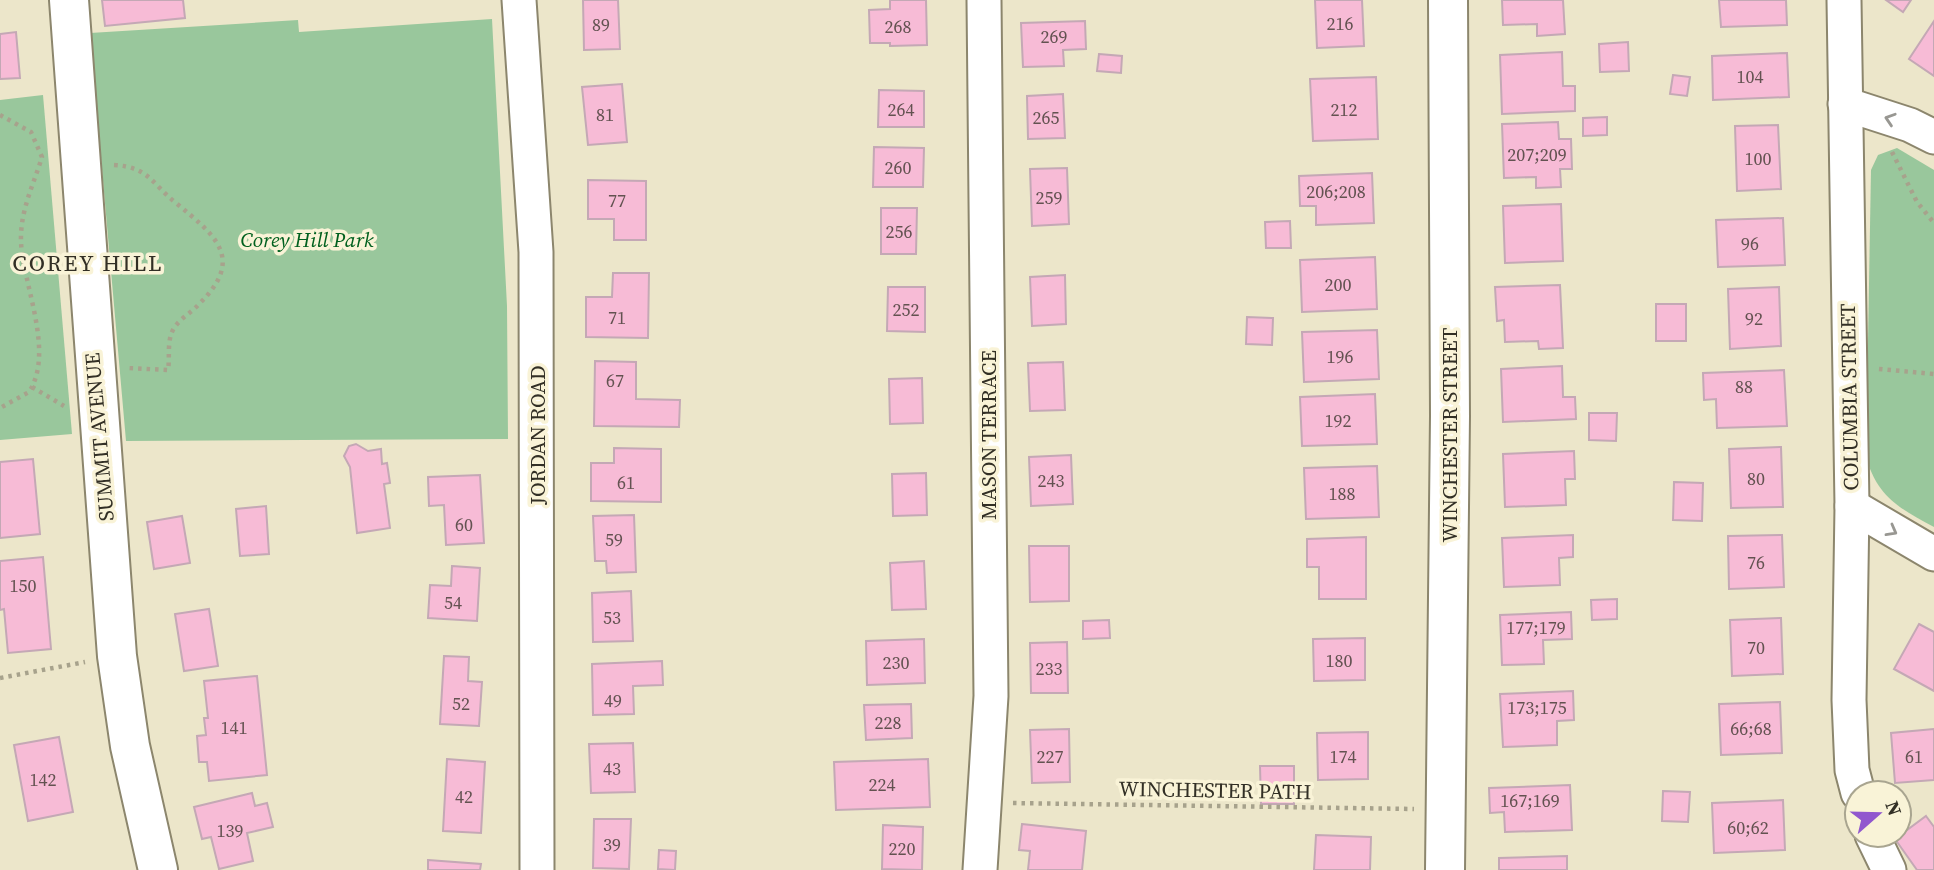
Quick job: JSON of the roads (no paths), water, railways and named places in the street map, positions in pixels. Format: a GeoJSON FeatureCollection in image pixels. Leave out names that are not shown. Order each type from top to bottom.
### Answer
{"type":"FeatureCollection","features":[{"type":"Feature","properties":{"kind":"street","name":"SUMMIT AVENUE"},"geometry":{"type":"LineString","coordinates":[[69,0],[117,656],[130,746],[158,870]]}},
{"type":"Feature","properties":{"kind":"street","name":"JORDAN ROAD"},"geometry":{"type":"LineString","coordinates":[[519,0],[536,252],[537,870]]}},
{"type":"Feature","properties":{"kind":"street","name":"MASON TERRACE"},"geometry":{"type":"LineString","coordinates":[[980,870],[991,696],[984,0]]}},
{"type":"Feature","properties":{"kind":"street","name":"WINCHESTER STREET"},"geometry":{"type":"LineString","coordinates":[[1445,870],[1450,430],[1448,0]]}},
{"type":"Feature","properties":{"kind":"street","name":"COLUMBIA STREET"},"geometry":{"type":"LineString","coordinates":[[1844,0],[1852,506],[1849,699],[1854,779]]}},
{"type":"Feature","properties":{"kind":"street"},"geometry":{"type":"LineString","coordinates":[[1845,104],[1910,125],[1934,137]]}},
{"type":"Feature","properties":{"kind":"street"},"geometry":{"type":"LineString","coordinates":[[1852,506],[1934,554]]}},
{"type":"Feature","properties":{"kind":"street"},"geometry":{"type":"LineString","coordinates":[[1857,870],[1878,849]]}},
{"type":"Feature","properties":{"kind":"district","name":"COREY HILL"},"geometry":{"type":"Point","coordinates":[88,263]}},
{"type":"Feature","properties":{"kind":"park label","name":"Corey Hill Park"},"geometry":{"type":"Point","coordinates":[307,239]}}]}
